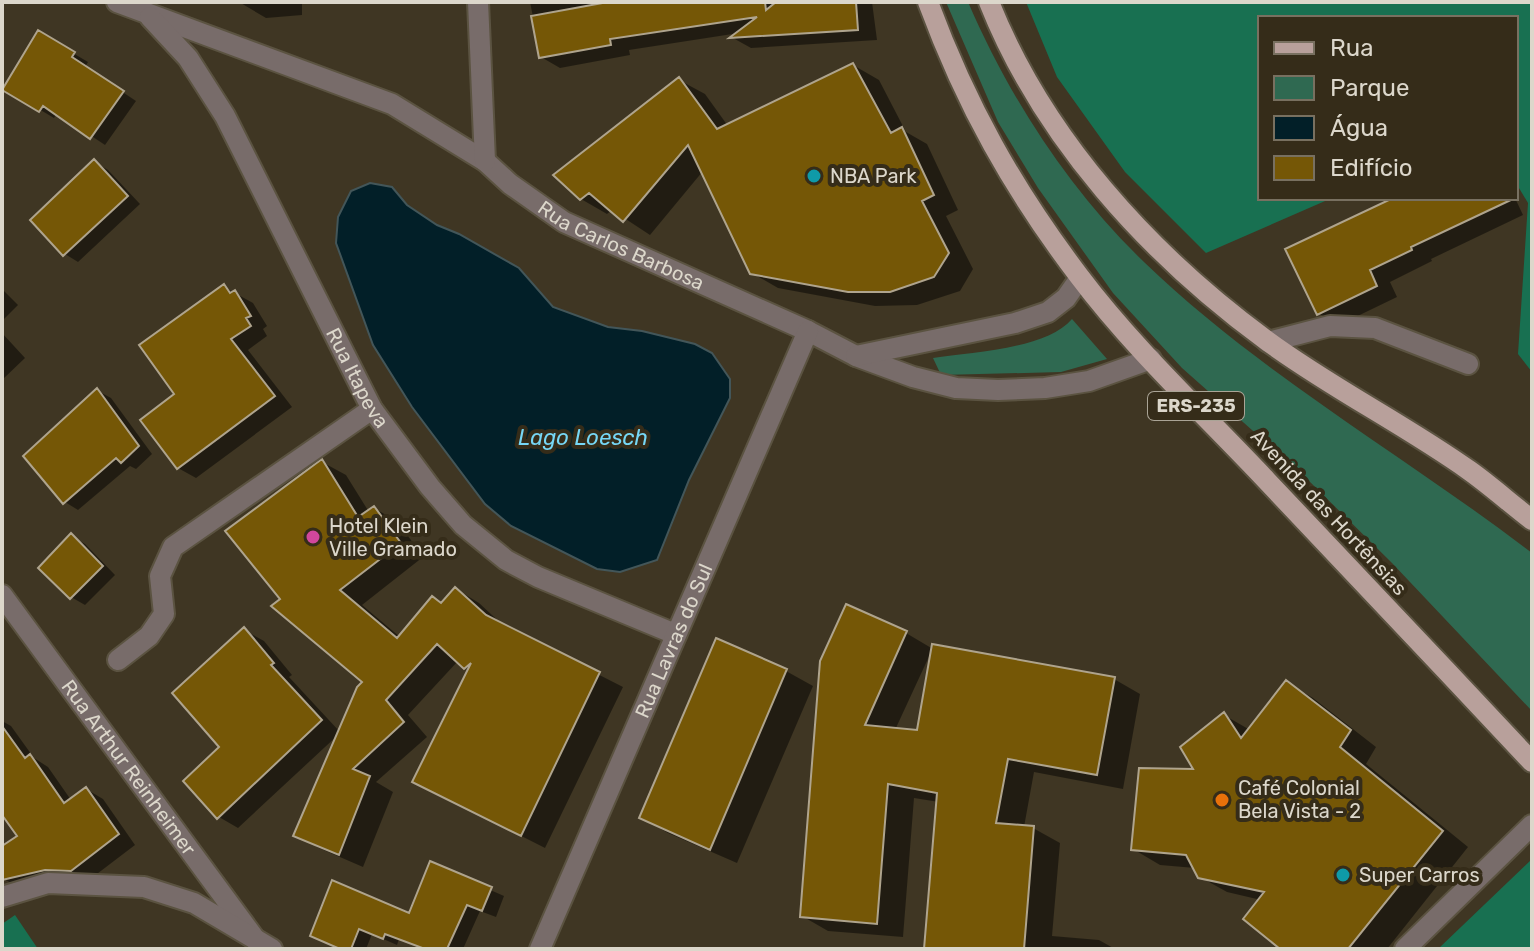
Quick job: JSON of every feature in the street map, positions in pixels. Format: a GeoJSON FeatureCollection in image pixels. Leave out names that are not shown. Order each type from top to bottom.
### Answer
{"type":"FeatureCollection","features":[{"type":"Feature","properties":{"kind":"main road","name":"Avenida das Hortênsias"},"geometry":{"type":"LineString","coordinates":[[928,2],[984,132],[1029,207],[1080,278],[1151,359],[1532,762]]}},
{"type":"Feature","properties":{"kind":"main road"},"geometry":{"type":"LineString","coordinates":[[989,2],[1002,36],[1039,100],[1091,175],[1157,247],[1268,342],[1470,471],[1532,520]]}},
{"type":"Feature","properties":{"kind":"street","name":"Rua Carlos Barbosa"},"geometry":{"type":"LineString","coordinates":[[117,2],[392,104],[485,161],[510,184],[564,222],[808,331],[856,356],[913,377],[956,388],[1045,388],[1089,381],[1151,359]]}},
{"type":"Feature","properties":{"kind":"street"},"geometry":{"type":"LineString","coordinates":[[478,2],[485,161]]}},
{"type":"Feature","properties":{"kind":"street","name":"Rua Itapeva"},"geometry":{"type":"LineString","coordinates":[[146,13],[188,58],[225,116],[372,409],[430,487],[463,525],[506,560],[538,577],[675,634]]}},
{"type":"Feature","properties":{"kind":"street"},"geometry":{"type":"LineString","coordinates":[[856,356],[1015,323],[1048,312],[1066,298],[1080,278]]}},
{"type":"Feature","properties":{"kind":"street"},"geometry":{"type":"LineString","coordinates":[[1268,342],[1330,326],[1375,328],[1468,364]]}},
{"type":"Feature","properties":{"kind":"street","name":"Rua Lavras do Sul"},"geometry":{"type":"LineString","coordinates":[[540,949],[808,331]]}},
{"type":"Feature","properties":{"kind":"street"},"geometry":{"type":"LineString","coordinates":[[118,660],[149,636],[164,614],[160,576],[173,547],[372,409]]}},
{"type":"Feature","properties":{"kind":"street","name":"Rua Arthur Reinheimer"},"geometry":{"type":"LineString","coordinates":[[2,595],[263,944]]}},
{"type":"Feature","properties":{"kind":"street"},"geometry":{"type":"LineString","coordinates":[[1405,949],[1532,825]]}},
{"type":"Feature","properties":{"kind":"street"},"geometry":{"type":"LineString","coordinates":[[2,897],[48,883],[144,887],[194,903],[263,944]]}},
{"type":"Feature","properties":{"kind":"green space"},"geometry":{"type":"Polygon","coordinates":[[[946,2],[968,2],[1002,73],[1043,141],[1091,204],[1144,262],[1189,303],[1284,377],[1532,553],[1532,711],[1392,563],[1305,477],[1182,368],[1113,293],[1038,188],[998,122],[946,2]]]}},
{"type":"Feature","properties":{"kind":"green space"},"geometry":{"type":"Polygon","coordinates":[[[1026,2],[1532,2],[1532,372],[1518,354],[1528,203],[1518,186],[1518,16],[1258,16],[1258,200],[1327,200],[1206,253],[1125,172],[1057,77],[1026,2]]]}},
{"type":"Feature","properties":{"kind":"green space"},"geometry":{"type":"Polygon","coordinates":[[[1072,319],[1107,359],[1061,372],[941,375],[933,358],[1027,343],[1060,329],[1072,319]]]}},
{"type":"Feature","properties":{"kind":"green space"},"geometry":{"type":"Polygon","coordinates":[[[1532,859],[1532,949],[1438,949],[1532,859]]]}},
{"type":"Feature","properties":{"kind":"green space"},"geometry":{"type":"Polygon","coordinates":[[[15,915],[38,949],[2,949],[2,924],[15,915]]]}},
{"type":"Feature","properties":{"kind":"water","name":"Lago Loesch"},"geometry":{"type":"Polygon","coordinates":[[[370,183],[392,187],[407,205],[437,225],[519,268],[553,307],[608,327],[642,331],[695,344],[712,353],[730,379],[730,398],[689,480],[657,560],[620,572],[597,569],[511,526],[485,504],[412,407],[373,345],[336,243],[338,217],[351,191],[370,183]]]}},
{"type":"Feature","properties":{"kind":"building"},"geometry":{"type":"Polygon","coordinates":[[[608,2],[765,2],[766,10],[776,2],[856,2],[858,30],[729,38],[757,17],[610,39],[611,45],[539,58],[531,16],[608,2]]]}},
{"type":"Feature","properties":{"kind":"building"},"geometry":{"type":"Polygon","coordinates":[[[38,30],[75,52],[72,57],[124,91],[90,139],[43,106],[39,112],[2,90],[38,30]]]}},
{"type":"Feature","properties":{"kind":"building","name":"NBA Park"},"geometry":{"type":"Polygon","coordinates":[[[853,63],[891,133],[902,127],[934,195],[922,201],[949,253],[934,277],[890,292],[848,292],[750,274],[688,145],[623,222],[589,193],[580,200],[553,175],[679,77],[717,129],[853,63]]]}},
{"type":"Feature","properties":{"kind":"building"},"geometry":{"type":"Polygon","coordinates":[[[94,159],[128,196],[63,256],[30,220],[94,159]]]}},
{"type":"Feature","properties":{"kind":"building"},"geometry":{"type":"Polygon","coordinates":[[[1389,200],[1511,200],[1370,270],[1377,286],[1317,315],[1285,249],[1389,200]]]}},
{"type":"Feature","properties":{"kind":"building"},"geometry":{"type":"Polygon","coordinates":[[[224,284],[230,293],[235,290],[251,316],[246,318],[251,326],[231,339],[275,396],[177,469],[140,420],[174,394],[139,345],[224,284]]]}},
{"type":"Feature","properties":{"kind":"building"},"geometry":{"type":"Polygon","coordinates":[[[97,388],[139,446],[121,463],[116,458],[63,504],[23,456],[97,388]]]}},
{"type":"Feature","properties":{"kind":"building"},"geometry":{"type":"Polygon","coordinates":[[[322,459],[358,517],[374,506],[401,543],[340,590],[397,638],[432,596],[441,603],[455,587],[486,615],[600,672],[521,836],[412,782],[471,663],[464,669],[437,644],[386,700],[404,722],[353,769],[370,776],[339,855],[293,836],[357,687],[362,682],[271,606],[280,599],[225,531],[322,459]]]}},
{"type":"Feature","properties":{"kind":"building"},"geometry":{"type":"Polygon","coordinates":[[[71,533],[103,566],[70,599],[38,568],[71,533]]]}},
{"type":"Feature","properties":{"kind":"building"},"geometry":{"type":"Polygon","coordinates":[[[846,604],[907,631],[865,725],[917,730],[932,644],[1115,677],[1097,775],[1008,759],[996,823],[1034,826],[1024,949],[924,949],[937,793],[888,784],[877,924],[800,917],[820,661],[846,604]]]}},
{"type":"Feature","properties":{"kind":"building"},"geometry":{"type":"Polygon","coordinates":[[[244,627],[274,663],[271,665],[322,720],[217,819],[183,781],[219,747],[172,693],[244,627]]]}},
{"type":"Feature","properties":{"kind":"building"},"geometry":{"type":"Polygon","coordinates":[[[716,638],[787,669],[710,850],[639,818],[716,638]]]}},
{"type":"Feature","properties":{"kind":"building"},"geometry":{"type":"Polygon","coordinates":[[[1286,680],[1351,730],[1340,747],[1443,831],[1348,949],[1280,949],[1243,919],[1264,892],[1198,878],[1186,855],[1131,850],[1139,768],[1193,769],[1180,747],[1224,712],[1241,738],[1286,680]]]}},
{"type":"Feature","properties":{"kind":"building"},"geometry":{"type":"Polygon","coordinates":[[[2,726],[25,758],[30,754],[64,803],[86,787],[119,834],[71,871],[45,870],[2,880],[2,846],[17,836],[2,815],[2,726]]]}},
{"type":"Feature","properties":{"kind":"building"},"geometry":{"type":"Polygon","coordinates":[[[430,861],[492,887],[482,911],[467,905],[447,949],[425,949],[385,934],[383,939],[359,929],[351,949],[340,949],[310,936],[332,880],[409,913],[430,861]]]}},
{"type":"Feature","properties":{"kind":"place","name":"NBA Park"},"geometry":{"type":"Point","coordinates":[814,176]}},
{"type":"Feature","properties":{"kind":"place","name":"Hotel Klein Ville Gramado"},"geometry":{"type":"Point","coordinates":[313,537]}},
{"type":"Feature","properties":{"kind":"place","name":"Café Colonial Bela Vista - 2"},"geometry":{"type":"Point","coordinates":[1222,800]}},
{"type":"Feature","properties":{"kind":"place","name":"Super Carros"},"geometry":{"type":"Point","coordinates":[1343,875]}}]}
